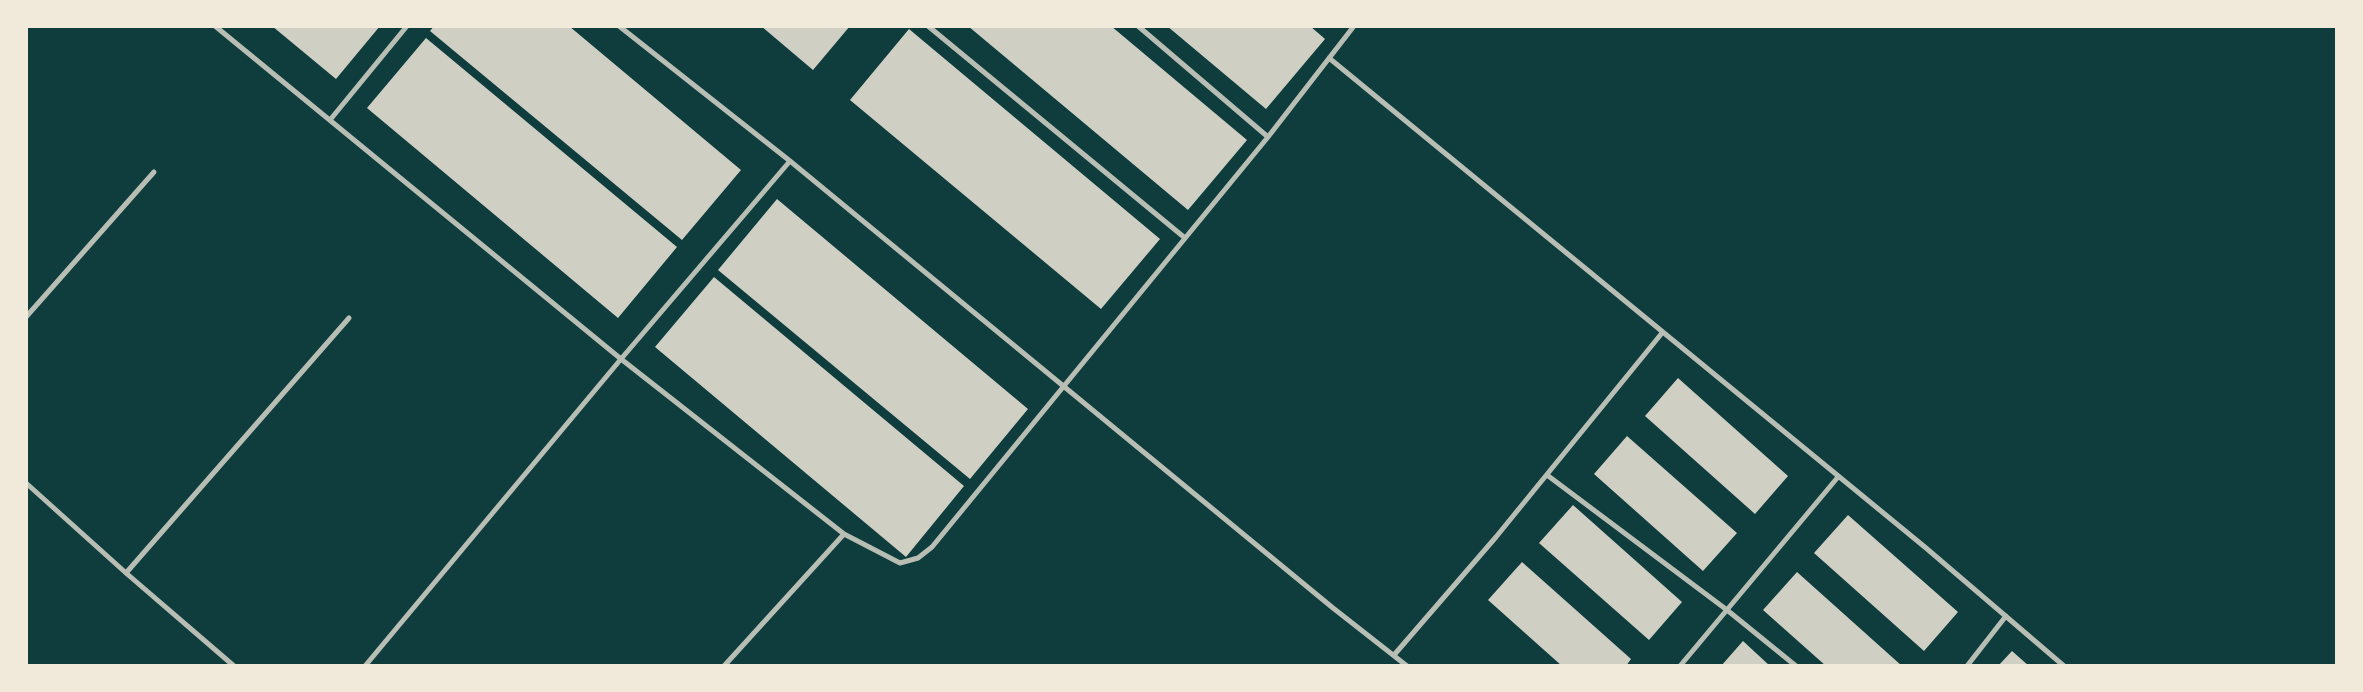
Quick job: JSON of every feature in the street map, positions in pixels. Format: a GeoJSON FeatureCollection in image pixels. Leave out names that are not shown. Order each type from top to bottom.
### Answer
{"type":"FeatureCollection","features":[{"type":"Feature","properties":{"kind":"street"},"geometry":{"type":"LineString","coordinates":[[215,26],[621,359],[844,534],[900,563],[918,558],[932,547],[1268,137],[1352,28],[1345,26]]}},
{"type":"Feature","properties":{"kind":"street"},"geometry":{"type":"LineString","coordinates":[[330,120],[406,26]]}},
{"type":"Feature","properties":{"kind":"street"},"geometry":{"type":"LineString","coordinates":[[619,26],[790,161],[1333,608],[1407,666]]}},
{"type":"Feature","properties":{"kind":"street"},"geometry":{"type":"LineString","coordinates":[[928,26],[1185,238]]}},
{"type":"Feature","properties":{"kind":"street"},"geometry":{"type":"LineString","coordinates":[[1138,26],[1268,137]]}},
{"type":"Feature","properties":{"kind":"street"},"geometry":{"type":"LineString","coordinates":[[1329,58],[1838,477],[2064,666]]}},
{"type":"Feature","properties":{"kind":"street"},"geometry":{"type":"LineString","coordinates":[[365,666],[621,359],[790,161]]}},
{"type":"Feature","properties":{"kind":"street"},"geometry":{"type":"LineString","coordinates":[[26,317],[154,172]]}},
{"type":"Feature","properties":{"kind":"street"},"geometry":{"type":"LineString","coordinates":[[126,573],[349,318]]}},
{"type":"Feature","properties":{"kind":"street"},"geometry":{"type":"LineString","coordinates":[[1394,655],[1547,475],[1662,333]]}},
{"type":"Feature","properties":{"kind":"street"},"geometry":{"type":"LineString","coordinates":[[1547,475],[1727,610],[1796,666]]}},
{"type":"Feature","properties":{"kind":"street"},"geometry":{"type":"LineString","coordinates":[[1680,666],[1838,477]]}},
{"type":"Feature","properties":{"kind":"street"},"geometry":{"type":"LineString","coordinates":[[26,483],[126,573],[234,666]]}},
{"type":"Feature","properties":{"kind":"street"},"geometry":{"type":"LineString","coordinates":[[724,666],[844,534]]}},
{"type":"Feature","properties":{"kind":"street"},"geometry":{"type":"LineString","coordinates":[[1966,666],[2006,616]]}},
{"type":"Feature","properties":{"kind":"building"},"geometry":{"type":"Polygon","coordinates":[[[272,26],[380,26],[336,79],[272,26]]]}},
{"type":"Feature","properties":{"kind":"building"},"geometry":{"type":"Polygon","coordinates":[[[434,26],[569,26],[741,170],[682,240],[430,31],[434,26]]]}},
{"type":"Feature","properties":{"kind":"building"},"geometry":{"type":"Polygon","coordinates":[[[761,26],[850,26],[813,70],[761,26]]]}},
{"type":"Feature","properties":{"kind":"building"},"geometry":{"type":"Polygon","coordinates":[[[968,26],[1111,26],[1247,140],[1188,210],[968,26]]]}},
{"type":"Feature","properties":{"kind":"building"},"geometry":{"type":"Polygon","coordinates":[[[1167,26],[1310,26],[1325,39],[1266,109],[1167,26]]]}},
{"type":"Feature","properties":{"kind":"building"},"geometry":{"type":"Polygon","coordinates":[[[909,29],[1160,239],[1101,309],[850,100],[909,29]]]}},
{"type":"Feature","properties":{"kind":"building"},"geometry":{"type":"Polygon","coordinates":[[[426,38],[677,247],[618,318],[367,108],[426,38]]]}},
{"type":"Feature","properties":{"kind":"building"},"geometry":{"type":"Polygon","coordinates":[[[777,199],[1028,409],[970,479],[718,270],[777,199]]]}},
{"type":"Feature","properties":{"kind":"building"},"geometry":{"type":"Polygon","coordinates":[[[714,277],[964,486],[906,557],[655,347],[714,277]]]}},
{"type":"Feature","properties":{"kind":"building"},"geometry":{"type":"Polygon","coordinates":[[[1678,378],[1788,476],[1755,514],[1645,416],[1678,378]]]}},
{"type":"Feature","properties":{"kind":"building"},"geometry":{"type":"Polygon","coordinates":[[[1627,436],[1737,533],[1703,571],[1594,474],[1627,436]]]}},
{"type":"Feature","properties":{"kind":"building"},"geometry":{"type":"Polygon","coordinates":[[[1573,505],[1682,602],[1649,640],[1539,543],[1573,505]]]}},
{"type":"Feature","properties":{"kind":"building"},"geometry":{"type":"Polygon","coordinates":[[[1848,515],[1958,612],[1924,651],[1814,553],[1848,515]]]}},
{"type":"Feature","properties":{"kind":"building"},"geometry":{"type":"Polygon","coordinates":[[[1522,562],[1631,659],[1626,666],[1562,666],[1488,600],[1522,562]]]}},
{"type":"Feature","properties":{"kind":"building"},"geometry":{"type":"Polygon","coordinates":[[[1797,572],[1902,666],[1826,666],[1763,610],[1797,572]]]}},
{"type":"Feature","properties":{"kind":"building"},"geometry":{"type":"Polygon","coordinates":[[[1743,641],[1770,666],[1721,666],[1743,641]]]}},
{"type":"Feature","properties":{"kind":"building"},"geometry":{"type":"Polygon","coordinates":[[[2012,651],[2029,666],[1998,666],[2012,651]]]}}]}
